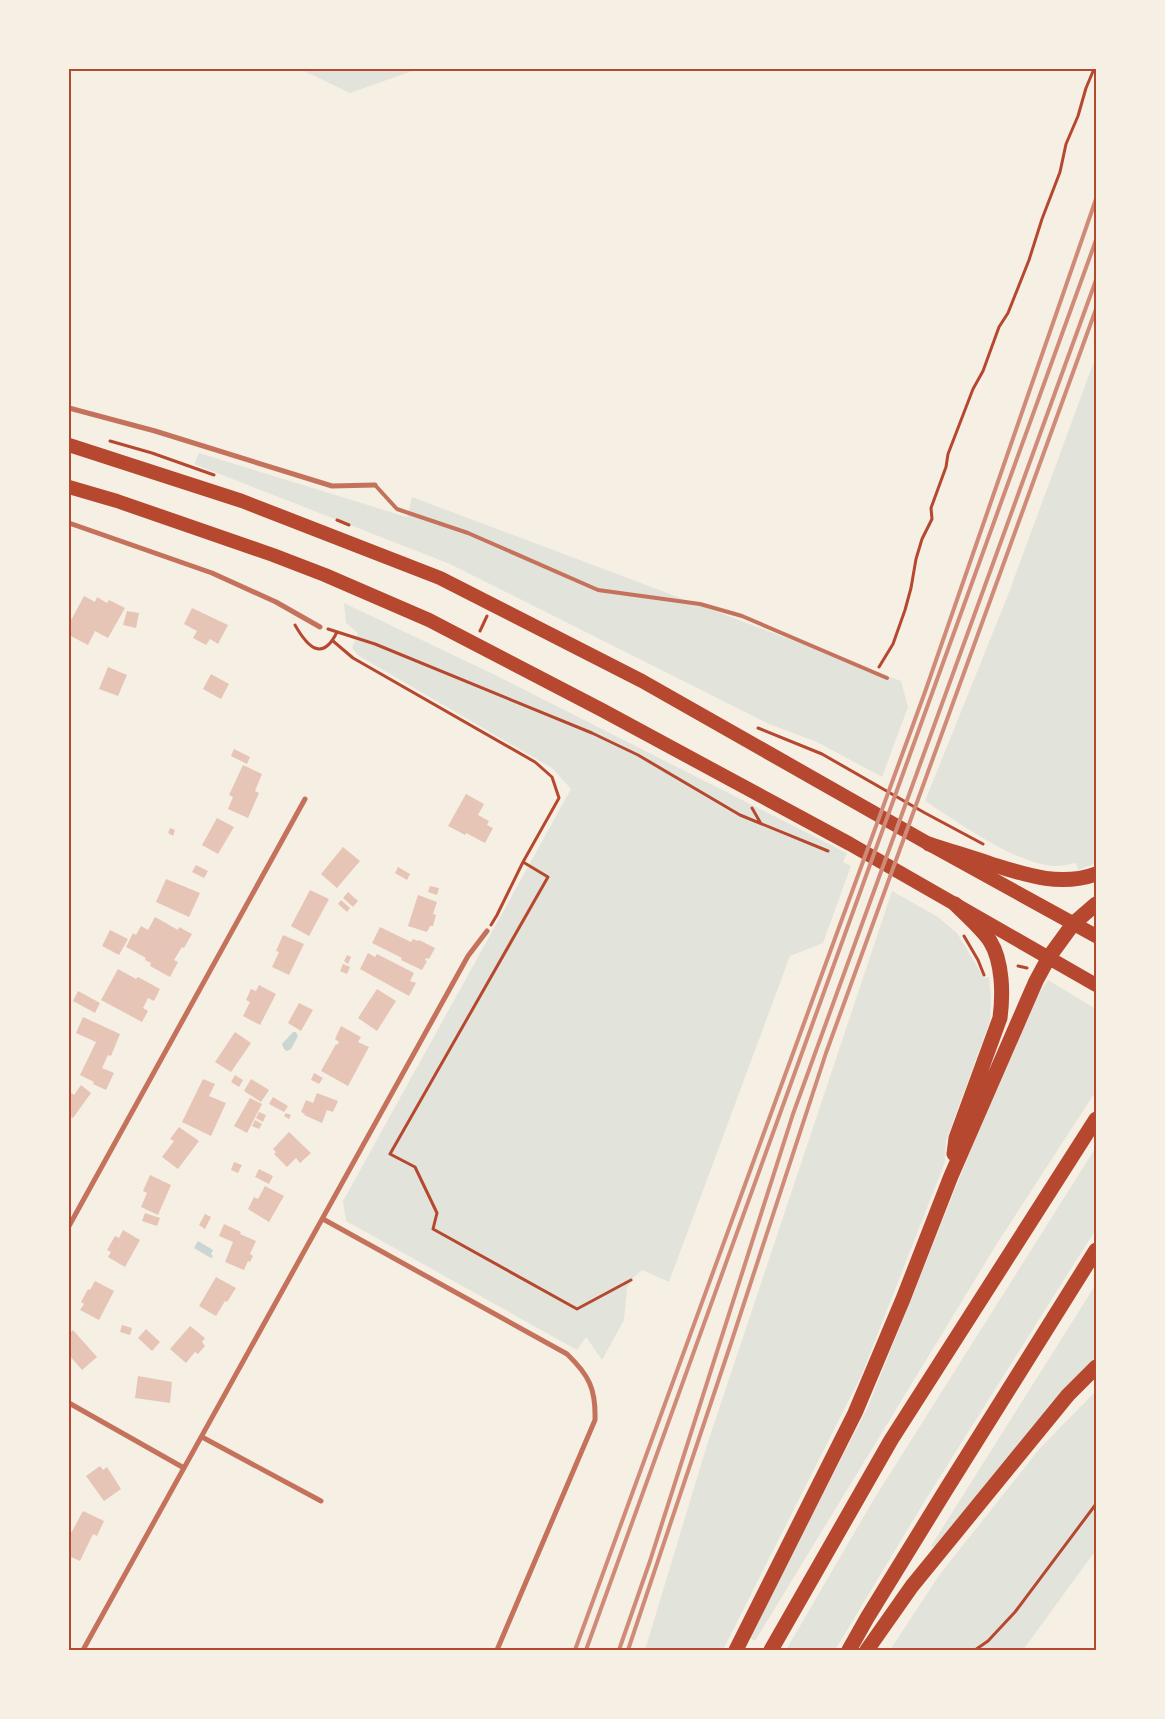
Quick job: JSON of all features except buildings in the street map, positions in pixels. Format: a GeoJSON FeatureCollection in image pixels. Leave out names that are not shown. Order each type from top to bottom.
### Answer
{"type":"FeatureCollection","features":[{"type":"Feature","properties":{"kind":"highway"},"geometry":{"type":"LineString","coordinates":[[69,445],[242,500],[440,578],[642,681],[929,844],[1096,936]]}},
{"type":"Feature","properties":{"kind":"highway"},"geometry":{"type":"LineString","coordinates":[[69,487],[117,501],[273,555],[429,620],[602,710],[850,844],[1096,985]]}},
{"type":"Feature","properties":{"kind":"highway"},"geometry":{"type":"LineString","coordinates":[[929,844],[1029,876],[1055,880],[1074,880],[1096,874]]}},
{"type":"Feature","properties":{"kind":"highway"},"geometry":{"type":"LineString","coordinates":[[951,1176],[956,1138],[1000,1018],[1003,998],[1001,978],[990,941],[956,904]]}},
{"type":"Feature","properties":{"kind":"highway"},"geometry":{"type":"LineString","coordinates":[[736,1650],[855,1413],[904,1299],[951,1176],[1036,981],[1048,957],[1073,924],[1096,904]]}},
{"type":"Feature","properties":{"kind":"highway"},"geometry":{"type":"LineString","coordinates":[[771,1650],[891,1440],[1096,1119]]}},
{"type":"Feature","properties":{"kind":"highway"},"geometry":{"type":"LineString","coordinates":[[849,1650],[947,1488],[1096,1250]]}},
{"type":"Feature","properties":{"kind":"highway"},"geometry":{"type":"LineString","coordinates":[[867,1650],[912,1586],[1068,1395],[1096,1367]]}},
{"type":"Feature","properties":{"kind":"street"},"geometry":{"type":"LineString","coordinates":[[69,408],[155,431],[332,486],[375,485]]}},
{"type":"Feature","properties":{"kind":"street"},"geometry":{"type":"LineString","coordinates":[[69,523],[212,572],[276,602],[320,627]]}},
{"type":"Feature","properties":{"kind":"street"},"geometry":{"type":"LineString","coordinates":[[69,1226],[305,800]]}},
{"type":"Feature","properties":{"kind":"street"},"geometry":{"type":"LineString","coordinates":[[83,1650],[468,956],[487,931]]}},
{"type":"Feature","properties":{"kind":"street"},"geometry":{"type":"LineString","coordinates":[[323,1219],[567,1354],[582,1368],[591,1385],[595,1402],[595,1420],[497,1650]]}},
{"type":"Feature","properties":{"kind":"street"},"geometry":{"type":"LineString","coordinates":[[69,1403],[184,1468]]}},
{"type":"Feature","properties":{"kind":"street"},"geometry":{"type":"LineString","coordinates":[[202,1437],[321,1501]]}},
{"type":"Feature","properties":{"kind":"lane"},"geometry":{"type":"LineString","coordinates":[[375,485],[397,508],[468,533],[598,590],[700,604],[742,616],[887,678]]}},
{"type":"Feature","properties":{"kind":"path"},"geometry":{"type":"LineString","coordinates":[[876,673],[893,644],[905,610],[916,558],[922,539],[932,519],[931,508],[946,467],[948,454],[973,389],[983,371],[999,327],[1008,313],[1029,260],[1060,172],[1066,144],[1094,69]]}},
{"type":"Feature","properties":{"kind":"path"},"geometry":{"type":"LineString","coordinates":[[289,620],[295,625],[304,640],[312,647],[324,648],[333,641],[338,632]]}},
{"type":"Feature","properties":{"kind":"path"},"geometry":{"type":"LineString","coordinates":[[320,627],[375,644],[592,733],[638,755],[740,815],[836,854]]}},
{"type":"Feature","properties":{"kind":"path"},"geometry":{"type":"LineString","coordinates":[[333,641],[353,658],[535,762],[552,777],[558,798],[498,915],[487,931]]}},
{"type":"Feature","properties":{"kind":"path"},"geometry":{"type":"LineString","coordinates":[[874,785],[925,813]]}},
{"type":"Feature","properties":{"kind":"path"},"geometry":{"type":"LineString","coordinates":[[524,862],[548,877],[390,1154],[415,1167],[437,1212],[433,1229],[577,1309],[631,1280]]}},
{"type":"Feature","properties":{"kind":"path"},"geometry":{"type":"LineString","coordinates":[[958,930],[964,935],[984,974]]}},
{"type":"Feature","properties":{"kind":"path"},"geometry":{"type":"LineString","coordinates":[[1018,966],[1028,968]]}},
{"type":"Feature","properties":{"kind":"path"},"geometry":{"type":"LineString","coordinates":[[974,1650],[988,1640],[1015,1612],[1096,1504]]}},
{"type":"Feature","properties":{"kind":"shaded area"},"geometry":{"type":"Polygon","coordinates":[[[300,69],[418,69],[350,93],[300,69]]]}},
{"type":"Feature","properties":{"kind":"shaded area"},"geometry":{"type":"Polygon","coordinates":[[[1096,356],[1096,863],[1078,870],[1076,863],[1053,866],[1021,858],[970,830],[925,801],[1008,595],[1096,356]]]}},
{"type":"Feature","properties":{"kind":"shaded area"},"geometry":{"type":"Polygon","coordinates":[[[199,453],[407,517],[412,497],[901,681],[908,707],[882,777],[817,742],[769,724],[450,564],[194,464],[199,453]]]}},
{"type":"Feature","properties":{"kind":"shaded area"},"geometry":{"type":"Polygon","coordinates":[[[344,603],[495,675],[847,853],[843,862],[851,866],[823,943],[790,956],[669,1282],[642,1270],[632,1279],[627,1288],[624,1320],[602,1360],[586,1337],[577,1350],[346,1221],[343,1201],[571,789],[552,768],[359,656],[352,648],[358,633],[346,623],[344,603]]]}},
{"type":"Feature","properties":{"kind":"shaded area"},"geometry":{"type":"Polygon","coordinates":[[[892,891],[938,917],[957,933],[984,978],[989,977],[991,997],[990,1021],[946,1141],[945,1162],[862,1374],[723,1650],[645,1650],[707,1445],[892,891]]]}},
{"type":"Feature","properties":{"kind":"shaded area"},"geometry":{"type":"Polygon","coordinates":[[[1048,980],[1096,1009],[1096,1091],[998,1242],[755,1641],[749,1637],[868,1407],[1007,1059],[1035,999],[1048,980]]]}},
{"type":"Feature","properties":{"kind":"shaded area"},"geometry":{"type":"Polygon","coordinates":[[[293,1032],[296,1032],[298,1036],[291,1049],[287,1051],[282,1044],[293,1032]]]}},
{"type":"Feature","properties":{"kind":"shaded area"},"geometry":{"type":"Polygon","coordinates":[[[1096,1147],[1096,1229],[926,1499],[835,1650],[786,1650],[874,1499],[1096,1147]]]}},
{"type":"Feature","properties":{"kind":"shaded area"},"geometry":{"type":"Polygon","coordinates":[[[198,1241],[213,1250],[211,1258],[194,1248],[198,1241]]]}},
{"type":"Feature","properties":{"kind":"shaded area"},"geometry":{"type":"Polygon","coordinates":[[[1096,1284],[1096,1365],[936,1549],[931,1546],[1096,1284]]]}},
{"type":"Feature","properties":{"kind":"shaded area"},"geometry":{"type":"Polygon","coordinates":[[[1096,1391],[1096,1550],[1023,1650],[890,1650],[940,1574],[1041,1447],[1096,1391]]]}},
{"type":"Feature","properties":{"kind":"railway"},"geometry":{"type":"LineString","coordinates":[[575,1650],[925,692],[1096,199]]}},
{"type":"Feature","properties":{"kind":"railway"},"geometry":{"type":"LineString","coordinates":[[586,1650],[1096,240]]}},
{"type":"Feature","properties":{"kind":"railway"},"geometry":{"type":"LineString","coordinates":[[619,1650],[650,1561],[793,1114],[1096,280]]}},
{"type":"Feature","properties":{"kind":"railway"},"geometry":{"type":"LineString","coordinates":[[628,1650],[826,1053],[1096,309]]}}]}
